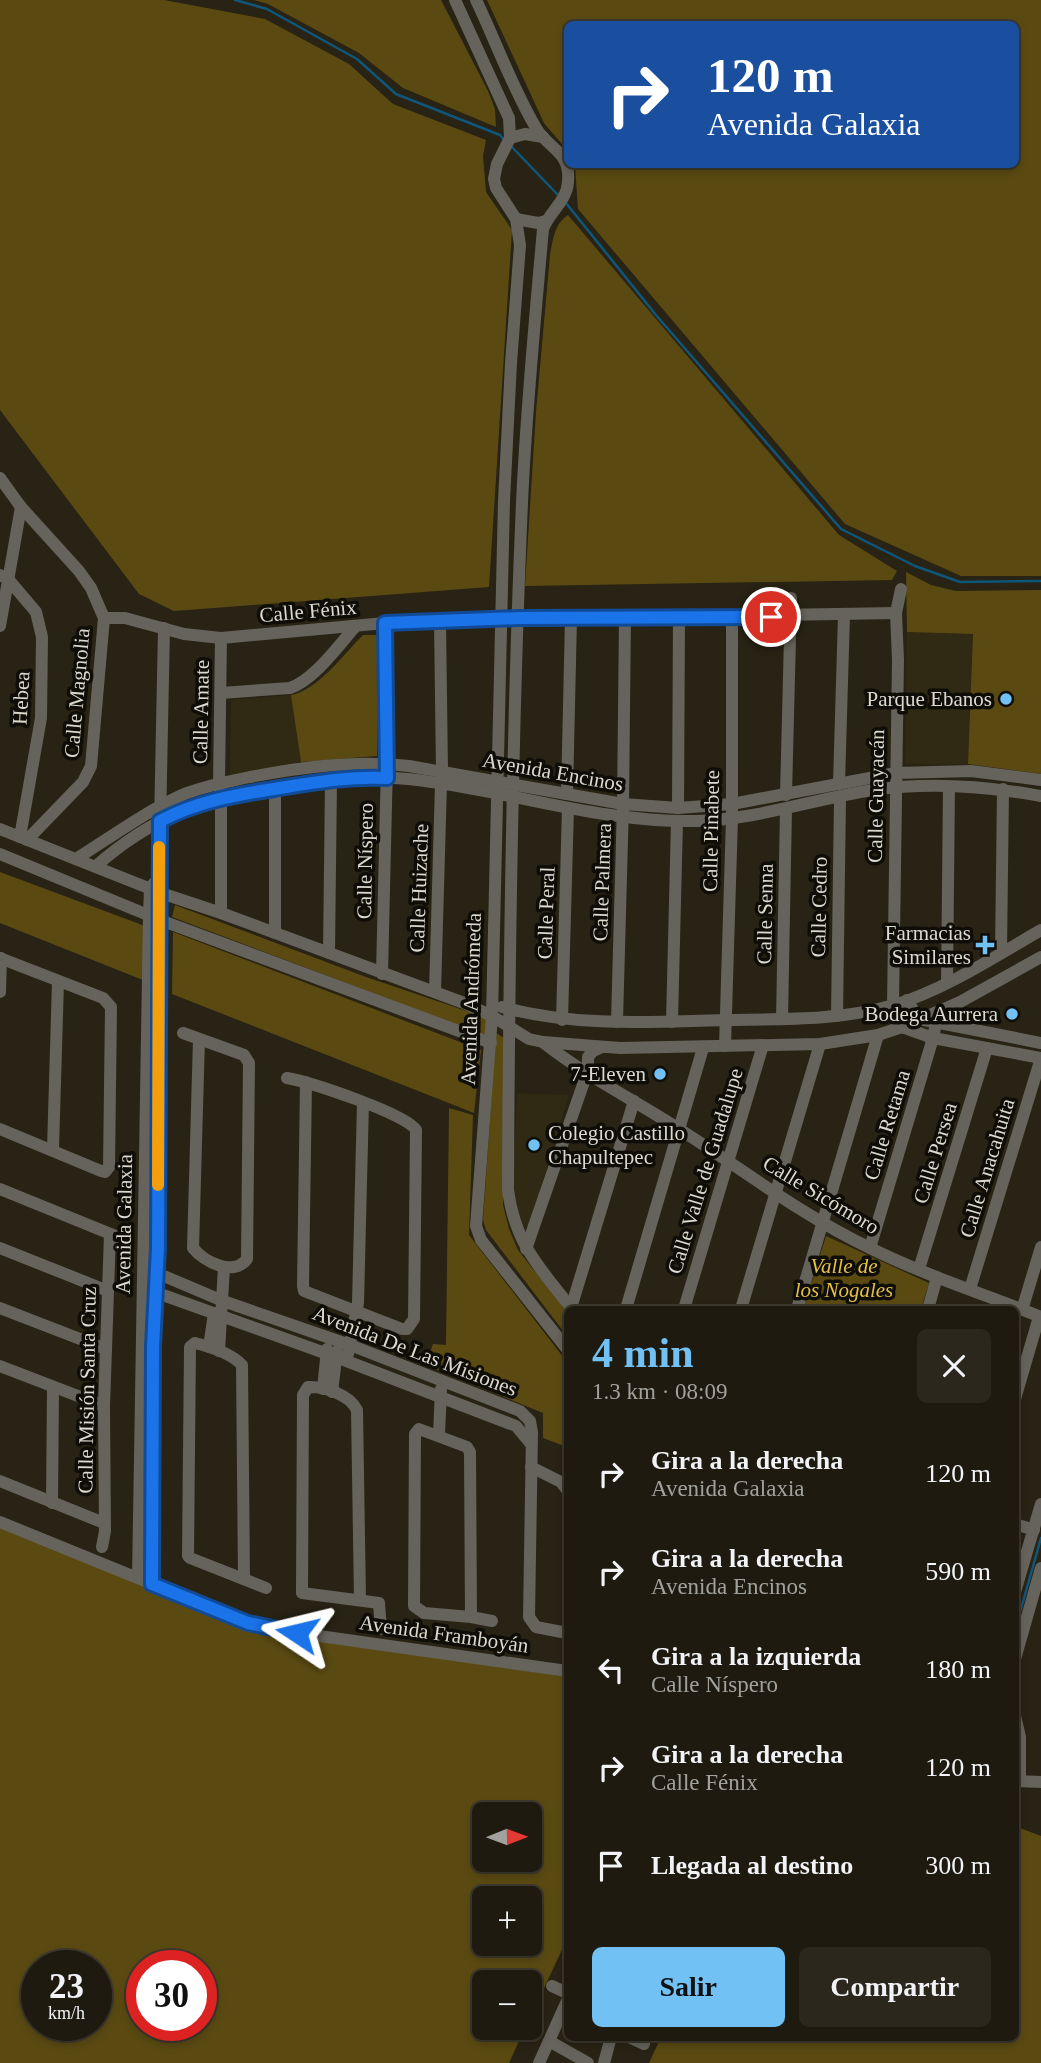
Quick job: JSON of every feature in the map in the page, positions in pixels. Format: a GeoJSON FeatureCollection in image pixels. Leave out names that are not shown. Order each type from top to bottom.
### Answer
{"type":"FeatureCollection","features":[{"type":"Feature","properties":{"kind":"street"},"geometry":{"type":"LineString","coordinates":[[455,0],[509,118],[510,138],[494,178],[496,188],[516,219],[538,223],[550,216],[565,195],[569,183],[568,168]]}},
{"type":"Feature","properties":{"kind":"street"},"geometry":{"type":"LineString","coordinates":[[476,0],[537,130],[564,158]]}},
{"type":"Feature","properties":{"kind":"street"},"geometry":{"type":"LineString","coordinates":[[510,138],[525,134],[543,137]]}},
{"type":"Feature","properties":{"kind":"street","name":"Avenida Andrómeda"},"geometry":{"type":"LineString","coordinates":[[550,216],[532,348],[523,501],[508,1009],[508,1190],[513,1218],[526,1249],[570,1306]]}},
{"type":"Feature","properties":{"kind":"street","name":"Avenida Andrómeda"},"geometry":{"type":"LineString","coordinates":[[516,219],[520,245],[511,363],[500,619],[491,1043],[476,1226],[477,1234],[564,1345]]}},
{"type":"Feature","properties":{"kind":"street","name":"Calle Magnolia"},"geometry":{"type":"LineString","coordinates":[[0,478],[21,508],[79,571],[91,588],[104,618],[92,766],[83,782],[24,839]]}},
{"type":"Feature","properties":{"kind":"street"},"geometry":{"type":"LineString","coordinates":[[0,626],[4,577],[21,508]]}},
{"type":"Feature","properties":{"kind":"street","name":"Hebea"},"geometry":{"type":"LineString","coordinates":[[4,577],[36,612],[42,637],[41,718],[24,839]]}},
{"type":"Feature","properties":{"kind":"street","name":"Calle Guayacán"},"geometry":{"type":"LineString","coordinates":[[893,1005],[896,613],[901,589]]}},
{"type":"Feature","properties":{"kind":"street"},"geometry":{"type":"LineString","coordinates":[[786,795],[791,598]]}},
{"type":"Feature","properties":{"kind":"street","name":"Calle Fénix"},"geometry":{"type":"LineString","coordinates":[[104,618],[125,618],[204,637],[221,638],[385,623],[519,618],[896,613]]}},
{"type":"Feature","properties":{"kind":"street"},"geometry":{"type":"LineString","coordinates":[[839,784],[844,615]]}},
{"type":"Feature","properties":{"kind":"street","name":"Calle Palmera"},"geometry":{"type":"LineString","coordinates":[[617,1022],[625,617]]}},
{"type":"Feature","properties":{"kind":"street"},"geometry":{"type":"LineString","coordinates":[[672,1021],[679,617]]}},
{"type":"Feature","properties":{"kind":"street","name":"Calle Pinabete"},"geometry":{"type":"LineString","coordinates":[[725,1046],[732,818],[732,617]]}},
{"type":"Feature","properties":{"kind":"street"},"geometry":{"type":"LineString","coordinates":[[567,794],[571,618]]}},
{"type":"Feature","properties":{"kind":"street","name":"Calle Huizache"},"geometry":{"type":"LineString","coordinates":[[435,992],[442,778],[440,621]]}},
{"type":"Feature","properties":{"kind":"street","name":"Calle Níspero"},"geometry":{"type":"LineString","coordinates":[[382,974],[387,778],[385,623]]}},
{"type":"Feature","properties":{"kind":"street"},"geometry":{"type":"LineString","coordinates":[[220,693],[290,688],[298,685],[355,627]]}},
{"type":"Feature","properties":{"kind":"street","name":"Avenida Galaxia"},"geometry":{"type":"LineString","coordinates":[[152,1584],[147,1345],[142,1266],[155,891],[159,874],[164,628]]}},
{"type":"Feature","properties":{"kind":"street","name":"Calle Amate"},"geometry":{"type":"LineString","coordinates":[[221,638],[221,913]]}},
{"type":"Feature","properties":{"kind":"street","name":"Avenida Encinos"},"geometry":{"type":"LineString","coordinates":[[76,859],[184,794],[219,784],[310,766],[387,764],[496,788],[514,798],[623,819],[677,815],[896,773],[971,771],[1041,780]]}},
{"type":"Feature","properties":{"kind":"street","name":"Avenida Encinos"},"geometry":{"type":"LineString","coordinates":[[96,866],[160,821],[192,806],[221,798],[364,777],[442,778]]}},
{"type":"Feature","properties":{"kind":"street"},"geometry":{"type":"LineString","coordinates":[[329,953],[331,780]]}},
{"type":"Feature","properties":{"kind":"street","name":"Avenida Encinos"},"geometry":{"type":"LineString","coordinates":[[496,788],[514,784],[677,815],[732,818],[896,788],[1003,789],[1041,796]]}},
{"type":"Feature","properties":{"kind":"street"},"geometry":{"type":"LineString","coordinates":[[947,983],[949,787]]}},
{"type":"Feature","properties":{"kind":"street"},"geometry":{"type":"LineString","coordinates":[[275,789],[275,933]]}},
{"type":"Feature","properties":{"kind":"street"},"geometry":{"type":"LineString","coordinates":[[1001,953],[1003,789]]}},
{"type":"Feature","properties":{"kind":"street","name":"Calle Cedro"},"geometry":{"type":"LineString","coordinates":[[837,1016],[840,798]]}},
{"type":"Feature","properties":{"kind":"street","name":"Calle Peral"},"geometry":{"type":"LineString","coordinates":[[562,1020],[568,808]]}},
{"type":"Feature","properties":{"kind":"street","name":"Calle Senna"},"geometry":{"type":"LineString","coordinates":[[782,1019],[786,809]]}},
{"type":"Feature","properties":{"kind":"street"},"geometry":{"type":"LineString","coordinates":[[0,829],[155,891],[464,1003],[492,1010],[508,1009],[562,1020],[617,1022],[837,1016],[907,1000],[947,983],[1041,930]]}},
{"type":"Feature","properties":{"kind":"street"},"geometry":{"type":"LineString","coordinates":[[0,854],[154,918],[491,1043]]}},
{"type":"Feature","properties":{"kind":"street","name":"Avenida Galaxia"},"geometry":{"type":"LineString","coordinates":[[138,1578],[147,1345],[157,1274],[154,918]]}},
{"type":"Feature","properties":{"kind":"street"},"geometry":{"type":"LineString","coordinates":[[937,1017],[1041,957]]}},
{"type":"Feature","properties":{"kind":"street"},"geometry":{"type":"LineString","coordinates":[[0,992],[1,958],[108,1002],[112,1025],[109,1167],[105,1172],[0,1129]]}},
{"type":"Feature","properties":{"kind":"street"},"geometry":{"type":"LineString","coordinates":[[52,1150],[58,982]]}},
{"type":"Feature","properties":{"kind":"street"},"geometry":{"type":"LineString","coordinates":[[907,1000],[919,1019]]}},
{"type":"Feature","properties":{"kind":"street"},"geometry":{"type":"LineString","coordinates":[[893,1005],[902,1027],[933,1038],[1041,1058]]}},
{"type":"Feature","properties":{"kind":"street"},"geometry":{"type":"LineString","coordinates":[[492,1010],[509,1027],[529,1039],[602,1047],[704,1048],[820,1044],[878,1035],[919,1019],[937,1017],[1041,1043]]}},
{"type":"Feature","properties":{"kind":"street","name":"Calle Retama"},"geometry":{"type":"LineString","coordinates":[[870,1248],[937,1017]]}},
{"type":"Feature","properties":{"kind":"street"},"geometry":{"type":"LineString","coordinates":[[183,1032],[244,1055],[249,1063],[247,1259],[237,1266],[220,1266],[193,1248],[199,1039]]}},
{"type":"Feature","properties":{"kind":"street"},"geometry":{"type":"LineString","coordinates":[[798,1306],[878,1035]]}},
{"type":"Feature","properties":{"kind":"street"},"geometry":{"type":"LineString","coordinates":[[509,1055],[517,1045],[529,1039]]}},
{"type":"Feature","properties":{"kind":"street","name":"Calle Sicómoro"},"geometry":{"type":"LineString","coordinates":[[543,1042],[566,1061],[680,1129],[822,1223],[870,1248],[970,1289],[987,1303]]}},
{"type":"Feature","properties":{"kind":"street"},"geometry":{"type":"LineString","coordinates":[[742,1306],[820,1044]]}},
{"type":"Feature","properties":{"kind":"street","name":"Calle Valle de Guadalupe"},"geometry":{"type":"LineString","coordinates":[[685,1306],[763,1045]]}},
{"type":"Feature","properties":{"kind":"street"},"geometry":{"type":"LineString","coordinates":[[526,1249],[591,1075],[588,1057],[602,1047]]}},
{"type":"Feature","properties":{"kind":"street"},"geometry":{"type":"LineString","coordinates":[[627,1306],[704,1048]]}},
{"type":"Feature","properties":{"kind":"street","name":"Calle Persea"},"geometry":{"type":"LineString","coordinates":[[919,1269],[987,1048]]}},
{"type":"Feature","properties":{"kind":"street","name":"Calle Anacahuita"},"geometry":{"type":"LineString","coordinates":[[970,1289],[1041,1058]]}},
{"type":"Feature","properties":{"kind":"street"},"geometry":{"type":"LineString","coordinates":[[288,1078],[306,1082],[363,1103],[413,1125],[417,1137],[414,1319],[411,1325],[402,1329],[359,1310],[304,1291],[306,1082]]}},
{"type":"Feature","properties":{"kind":"street"},"geometry":{"type":"LineString","coordinates":[[573,1306],[634,1101]]}},
{"type":"Feature","properties":{"kind":"street"},"geometry":{"type":"LineString","coordinates":[[328,1390],[342,1360],[344,1344],[359,1310],[363,1103]]}},
{"type":"Feature","properties":{"kind":"street"},"geometry":{"type":"LineString","coordinates":[[0,1189],[128,1241]]}},
{"type":"Feature","properties":{"kind":"street","name":"Calle Misión Santa Cruz"},"geometry":{"type":"LineString","coordinates":[[102,1547],[105,1537],[104,1406],[110,1234]]}},
{"type":"Feature","properties":{"kind":"street"},"geometry":{"type":"LineString","coordinates":[[1023,1310],[1041,1247]]}},
{"type":"Feature","properties":{"kind":"street"},"geometry":{"type":"LineString","coordinates":[[0,1248],[108,1291]]}},
{"type":"Feature","properties":{"kind":"street","name":"Avenida De Las Misiones"},"geometry":{"type":"LineString","coordinates":[[142,1266],[219,1300],[344,1344],[527,1416],[531,1426],[531,1444]]}},
{"type":"Feature","properties":{"kind":"street"},"geometry":{"type":"LineString","coordinates":[[214,1349],[220,1266]]}},
{"type":"Feature","properties":{"kind":"street"},"geometry":{"type":"LineString","coordinates":[[929,1306],[937,1277]]}},
{"type":"Feature","properties":{"kind":"street","name":"Avenida De Las Misiones"},"geometry":{"type":"LineString","coordinates":[[142,1287],[516,1426],[531,1444]]}},
{"type":"Feature","properties":{"kind":"street"},"geometry":{"type":"LineString","coordinates":[[0,1308],[106,1349]]}},
{"type":"Feature","properties":{"kind":"street","name":"Calle Sicómoro"},"geometry":{"type":"LineString","coordinates":[[1019,1309],[1040,1317]]}},
{"type":"Feature","properties":{"kind":"street"},"geometry":{"type":"LineString","coordinates":[[1019,1386],[1040,1317]]}},
{"type":"Feature","properties":{"kind":"street"},"geometry":{"type":"LineString","coordinates":[[244,1579],[242,1365],[214,1349],[195,1343],[190,1347],[188,1554],[190,1558],[266,1588]]}},
{"type":"Feature","properties":{"kind":"street"},"geometry":{"type":"LineString","coordinates":[[342,1360],[344,1344]]}},
{"type":"Feature","properties":{"kind":"street"},"geometry":{"type":"LineString","coordinates":[[0,1366],[104,1406]]}},
{"type":"Feature","properties":{"kind":"street"},"geometry":{"type":"LineString","coordinates":[[442,1436],[446,1383]]}},
{"type":"Feature","properties":{"kind":"street"},"geometry":{"type":"LineString","coordinates":[[360,1600],[358,1410],[353,1403],[328,1390],[308,1387],[303,1395],[302,1591],[306,1595],[379,1603],[381,1629]]}},
{"type":"Feature","properties":{"kind":"street"},"geometry":{"type":"LineString","coordinates":[[52,1503],[53,1388]]}},
{"type":"Feature","properties":{"kind":"street"},"geometry":{"type":"LineString","coordinates":[[471,1617],[471,1457],[467,1447],[423,1429],[416,1430],[414,1606],[424,1613],[492,1621]]}},
{"type":"Feature","properties":{"kind":"street"},"geometry":{"type":"LineString","coordinates":[[531,1444],[529,1617],[531,1623],[543,1630],[564,1633]]}},
{"type":"Feature","properties":{"kind":"street"},"geometry":{"type":"LineString","coordinates":[[531,1467],[564,1486]]}},
{"type":"Feature","properties":{"kind":"street"},"geometry":{"type":"LineString","coordinates":[[0,1481],[104,1523]]}},
{"type":"Feature","properties":{"kind":"street"},"geometry":{"type":"LineString","coordinates":[[1019,1579],[1041,1504]]}},
{"type":"Feature","properties":{"kind":"street","name":"Avenida Framboyán"},"geometry":{"type":"LineString","coordinates":[[0,1522],[248,1623],[270,1629],[564,1671]]}},
{"type":"Feature","properties":{"kind":"street"},"geometry":{"type":"LineString","coordinates":[[1019,1525],[1034,1530]]}},
{"type":"Feature","properties":{"kind":"street"},"geometry":{"type":"LineString","coordinates":[[1019,1645],[1041,1567]]}},
{"type":"Feature","properties":{"kind":"street"},"geometry":{"type":"LineString","coordinates":[[1019,1733],[1019,1752]]}},
{"type":"Feature","properties":{"kind":"street"},"geometry":{"type":"LineString","coordinates":[[1019,1781],[1041,1782]]}},
{"type":"Feature","properties":{"kind":"street"},"geometry":{"type":"LineString","coordinates":[[552,1986],[564,1992]]}},
{"type":"Feature","properties":{"kind":"street"},"geometry":{"type":"LineString","coordinates":[[539,2063],[564,2008]]}},
{"type":"Feature","properties":{"kind":"street"},"geometry":{"type":"LineString","coordinates":[[549,2041],[588,2063]]}},
{"type":"Feature","properties":{"kind":"street"},"geometry":{"type":"LineString","coordinates":[[604,2063],[610,2041]]}},
{"type":"Feature","properties":{"kind":"street"},"geometry":{"type":"LineString","coordinates":[[638,2041],[645,2044]]}},
{"type":"Feature","properties":{"kind":"shaded area"},"geometry":{"type":"Polygon","coordinates":[[[907,632],[973,634],[968,764],[905,764],[907,632]]]}},
{"type":"Feature","properties":{"kind":"shaded area"},"geometry":{"type":"Polygon","coordinates":[[[291,695],[301,762],[230,775],[231,700],[291,695]]]}},
{"type":"Feature","properties":{"kind":"shaded area","name":"Colegio Castillo Chapultepec"},"geometry":{"type":"Polygon","coordinates":[[[517,1093],[569,1095],[528,1229],[519,1217],[512,1194],[517,1093]]]}},
{"type":"Feature","properties":{"kind":"green space"},"geometry":{"type":"Polygon","coordinates":[[[0,0],[164,0],[265,19],[349,64],[393,104],[486,140],[483,156],[486,192],[512,230],[489,587],[174,611],[139,594],[0,410],[0,0]]]}},
{"type":"Feature","properties":{"kind":"green space"},"geometry":{"type":"Polygon","coordinates":[[[254,0],[441,0],[488,91],[495,109],[496,127],[403,88],[359,53],[268,4],[254,0]]]}},
{"type":"Feature","properties":{"kind":"green space"},"geometry":{"type":"Polygon","coordinates":[[[487,0],[1041,0],[1041,576],[961,576],[845,524],[578,209],[575,168],[1019,168],[1019,21],[564,21],[564,146],[544,123],[487,0]]]}},
{"type":"Feature","properties":{"kind":"green space"},"geometry":{"type":"Polygon","coordinates":[[[568,215],[839,535],[897,571],[892,580],[525,586],[536,412],[550,255],[557,228],[568,215]]]}},
{"type":"Feature","properties":{"kind":"green space","name":"Parque Ebanos"},"geometry":{"type":"Polygon","coordinates":[[[906,572],[931,585],[956,591],[1041,590],[1041,774],[968,764],[973,634],[907,632],[906,572]]]}},
{"type":"Feature","properties":{"kind":"green space"},"geometry":{"type":"Polygon","coordinates":[[[363,635],[380,635],[377,756],[301,762],[291,695],[311,687],[363,635]]]}},
{"type":"Feature","properties":{"kind":"green space"},"geometry":{"type":"Polygon","coordinates":[[[0,872],[145,926],[143,980],[0,923],[0,872]]]}},
{"type":"Feature","properties":{"kind":"green space"},"geometry":{"type":"Polygon","coordinates":[[[175,905],[366,977],[487,1018],[487,1036],[172,917],[175,905]]]}},
{"type":"Feature","properties":{"kind":"green space"},"geometry":{"type":"Polygon","coordinates":[[[173,932],[481,1050],[474,1113],[172,994],[173,932]]]}},
{"type":"Feature","properties":{"kind":"green space"},"geometry":{"type":"Polygon","coordinates":[[[496,1033],[504,1038],[503,1205],[518,1250],[564,1308],[564,1332],[486,1230],[483,1220],[496,1033]]]}},
{"type":"Feature","properties":{"kind":"green space"},"geometry":{"type":"Polygon","coordinates":[[[449,1108],[473,1115],[469,1235],[564,1358],[564,1446],[543,1438],[543,1413],[426,1365],[433,1344],[446,1345],[449,1108]]]}},
{"type":"Feature","properties":{"kind":"green space","name":"Valle de los Nogales"},"geometry":{"type":"Polygon","coordinates":[[[826,1236],[929,1283],[922,1306],[804,1306],[826,1236]]]}},
{"type":"Feature","properties":{"kind":"green space"},"geometry":{"type":"Polygon","coordinates":[[[0,1526],[252,1630],[564,1677],[564,1945],[542,1992],[542,1970],[472,1970],[472,2040],[520,2040],[509,2063],[0,2063],[0,1526]]]}},
{"type":"Feature","properties":{"kind":"green space"},"geometry":{"type":"Polygon","coordinates":[[[1019,1828],[1041,1836],[1041,2063],[649,2063],[659,2041],[1019,2041],[1019,1828]]]}},
{"type":"Feature","properties":{"kind":"waterway"},"geometry":{"type":"LineString","coordinates":[[235,0],[267,9],[357,59],[396,94],[500,135],[505,141]]}},
{"type":"Feature","properties":{"kind":"waterway"},"geometry":{"type":"LineString","coordinates":[[510,145],[559,196]]}},
{"type":"Feature","properties":{"kind":"waterway"},"geometry":{"type":"LineString","coordinates":[[566,203],[656,315],[841,529],[915,566],[960,582],[1041,581]]}},
{"type":"Feature","properties":{"kind":"waterway"},"geometry":{"type":"LineString","coordinates":[[1019,1616],[1041,1538]]}},
{"type":"Feature","properties":{"kind":"slow traffic"},"geometry":{"type":"LineString","coordinates":[[158,1185],[161,893],[159,847]]}},
{"type":"Feature","properties":{"kind":"place","name":"Parque Ebanos"},"geometry":{"type":"Point","coordinates":[1006,699]}},
{"type":"Feature","properties":{"kind":"place","name":"Farmacias Similares"},"geometry":{"type":"Point","coordinates":[985,945]}},
{"type":"Feature","properties":{"kind":"place","name":"Bodega Aurrera"},"geometry":{"type":"Point","coordinates":[1012,1014]}},
{"type":"Feature","properties":{"kind":"place","name":"7-Eleven"},"geometry":{"type":"Point","coordinates":[660,1074]}},
{"type":"Feature","properties":{"kind":"place","name":"Colegio Castillo Chapultepec"},"geometry":{"type":"Point","coordinates":[534,1145]}},
{"type":"Feature","properties":{"kind":"route"},"geometry":{"type":"LineString","coordinates":[[297,1633],[248,1623],[152,1584],[153,1347],[158,1248],[160,821],[192,806],[232,795],[313,782],[364,777],[387,778],[385,623],[519,618],[771,617]]}}]}
